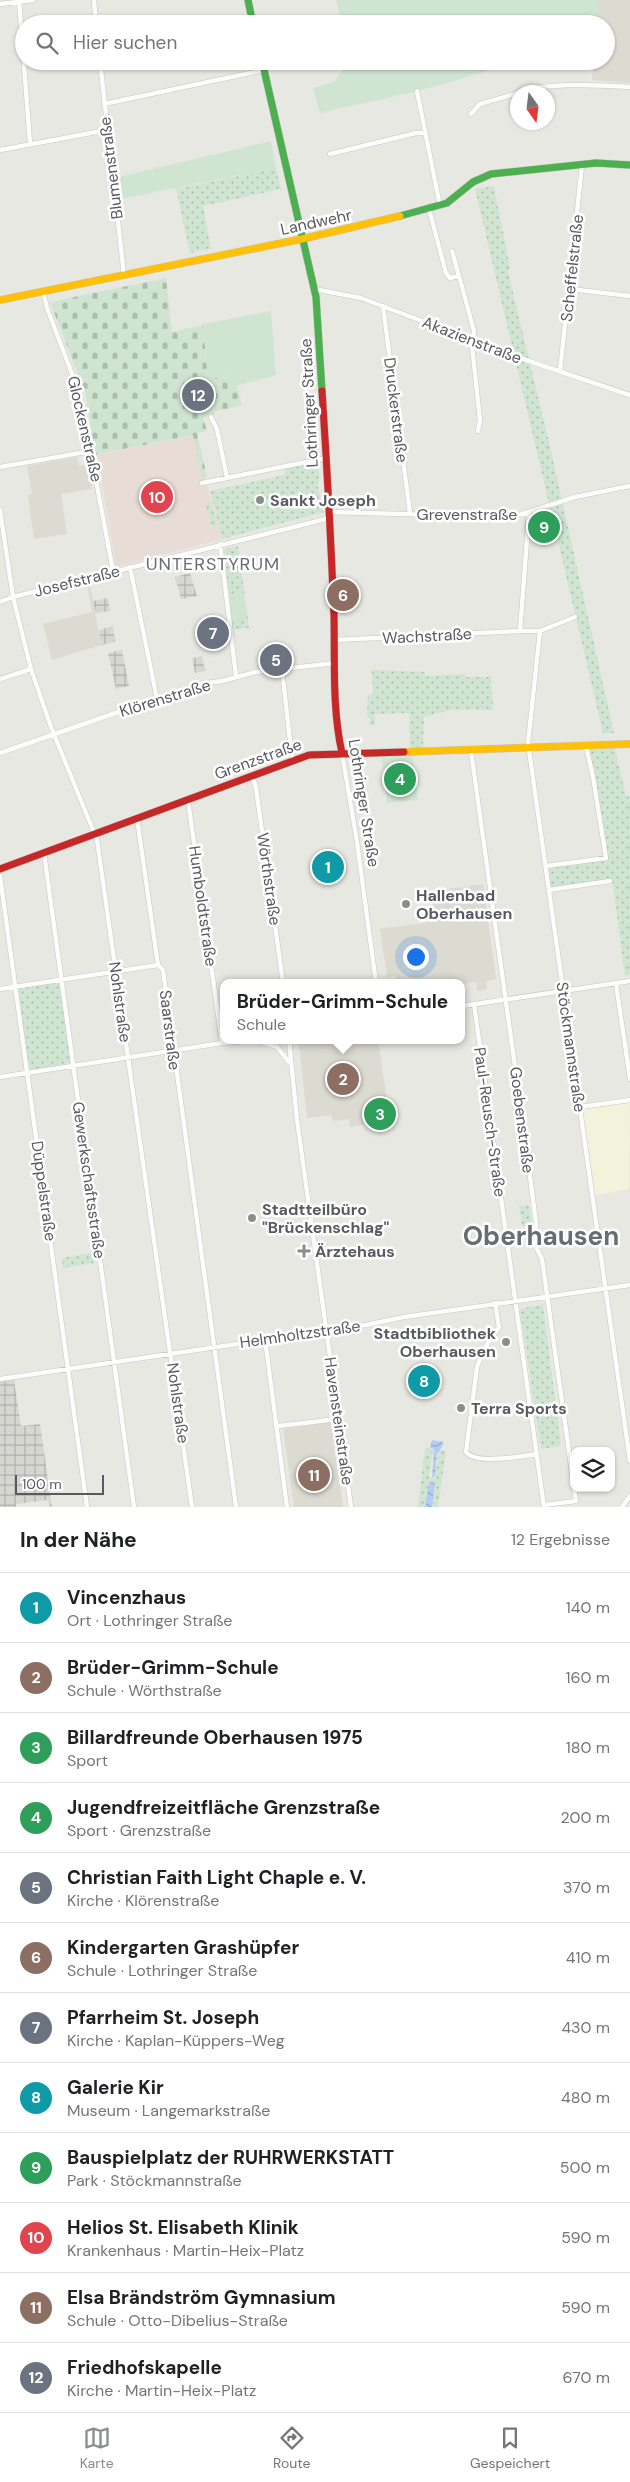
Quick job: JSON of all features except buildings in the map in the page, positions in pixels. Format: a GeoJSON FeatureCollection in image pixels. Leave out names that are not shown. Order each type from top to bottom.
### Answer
{"type":"FeatureCollection","features":[{"type":"Feature","properties":{"kind":"street"},"geometry":{"type":"LineString","coordinates":[[0,4],[33,0]]}},
{"type":"Feature","properties":{"kind":"street"},"geometry":{"type":"LineString","coordinates":[[94,0],[95,15]]}},
{"type":"Feature","properties":{"kind":"street"},"geometry":{"type":"LineString","coordinates":[[248,0],[251,15]]}},
{"type":"Feature","properties":{"kind":"street"},"geometry":{"type":"LineString","coordinates":[[19,1],[20,15]]}},
{"type":"Feature","properties":{"kind":"street"},"geometry":{"type":"LineString","coordinates":[[24,70],[30,143]]}},
{"type":"Feature","properties":{"kind":"street","name":"Blumenstraße"},"geometry":{"type":"LineString","coordinates":[[101,70],[106,130],[124,275]]}},
{"type":"Feature","properties":{"kind":"street"},"geometry":{"type":"LineString","coordinates":[[104,104],[264,70]]}},
{"type":"Feature","properties":{"kind":"street","name":"Lothringer Straße"},"geometry":{"type":"LineString","coordinates":[[264,70],[318,310],[330,515],[339,740],[359,851],[375,979]]}},
{"type":"Feature","properties":{"kind":"street"},"geometry":{"type":"LineString","coordinates":[[554,85],[630,87]]}},
{"type":"Feature","properties":{"kind":"street"},"geometry":{"type":"LineString","coordinates":[[416,91],[440,206]]}},
{"type":"Feature","properties":{"kind":"street"},"geometry":{"type":"LineString","coordinates":[[471,114],[482,103],[510,95]]}},
{"type":"Feature","properties":{"kind":"street"},"geometry":{"type":"LineString","coordinates":[[0,150],[106,130]]}},
{"type":"Feature","properties":{"kind":"street"},"geometry":{"type":"LineString","coordinates":[[330,154],[416,133],[424,133]]}},
{"type":"Feature","properties":{"kind":"street","name":"Landwehr"},"geometry":{"type":"LineString","coordinates":[[0,300],[302,239],[429,209],[450,201],[475,180],[486,175],[582,165],[630,165]]}},
{"type":"Feature","properties":{"kind":"street","name":"Scheffelstraße"},"geometry":{"type":"LineString","coordinates":[[560,372],[582,165]]}},
{"type":"Feature","properties":{"kind":"street"},"geometry":{"type":"LineString","coordinates":[[429,209],[446,273],[450,278],[459,276]]}},
{"type":"Feature","properties":{"kind":"street"},"geometry":{"type":"LineString","coordinates":[[452,251],[474,331],[472,340],[480,420],[478,431]]}},
{"type":"Feature","properties":{"kind":"street","name":"Akazienstraße"},"geometry":{"type":"LineString","coordinates":[[314,288],[352,295],[560,372],[630,395]]}},
{"type":"Feature","properties":{"kind":"street"},"geometry":{"type":"LineString","coordinates":[[570,289],[630,296]]}},
{"type":"Feature","properties":{"kind":"street","name":"Glockenstraße"},"geometry":{"type":"LineString","coordinates":[[43,291],[47,308],[79,389],[113,571]]}},
{"type":"Feature","properties":{"kind":"street","name":"Druckerstraße"},"geometry":{"type":"LineString","coordinates":[[383,306],[410,513]]}},
{"type":"Feature","properties":{"kind":"street"},"geometry":{"type":"LineString","coordinates":[[211,417],[216,430],[227,478]]}},
{"type":"Feature","properties":{"kind":"street"},"geometry":{"type":"LineString","coordinates":[[0,467],[91,451]]}},
{"type":"Feature","properties":{"kind":"street"},"geometry":{"type":"LineString","coordinates":[[202,483],[326,458]]}},
{"type":"Feature","properties":{"kind":"street","name":"Grevenstraße"},"geometry":{"type":"LineString","coordinates":[[330,515],[410,513],[494,518],[529,513],[575,497],[630,486]]}},
{"type":"Feature","properties":{"kind":"street","name":"Nohlstraße"},"geometry":{"type":"LineString","coordinates":[[0,510],[13,597],[31,669],[54,734],[97,840],[192,1507]]}},
{"type":"Feature","properties":{"kind":"street"},"geometry":{"type":"LineString","coordinates":[[529,513],[520,631],[540,631],[575,618]]}},
{"type":"Feature","properties":{"kind":"street","name":"Josefstraße"},"geometry":{"type":"LineString","coordinates":[[0,602],[13,597],[330,515]]}},
{"type":"Feature","properties":{"kind":"street"},"geometry":{"type":"LineString","coordinates":[[220,544],[236,676]]}},
{"type":"Feature","properties":{"kind":"street"},"geometry":{"type":"LineString","coordinates":[[130,567],[157,699]]}},
{"type":"Feature","properties":{"kind":"street","name":"Wachstraße"},"geometry":{"type":"LineString","coordinates":[[334,640],[520,631]]}},
{"type":"Feature","properties":{"kind":"street","name":"Stöckmannstraße"},"geometry":{"type":"LineString","coordinates":[[540,631],[528,739],[630,1462]]}},
{"type":"Feature","properties":{"kind":"street","name":"Klörenstraße"},"geometry":{"type":"LineString","coordinates":[[0,753],[199,684],[222,681],[236,676],[335,663]]}},
{"type":"Feature","properties":{"kind":"street"},"geometry":{"type":"LineString","coordinates":[[0,679],[31,669]]}},
{"type":"Feature","properties":{"kind":"street"},"geometry":{"type":"LineString","coordinates":[[282,669],[292,759]]}},
{"type":"Feature","properties":{"kind":"street","name":"Grenzstraße"},"geometry":{"type":"LineString","coordinates":[[0,869],[188,800],[292,759],[317,753],[471,751],[630,744]]}},
{"type":"Feature","properties":{"kind":"street"},"geometry":{"type":"LineString","coordinates":[[546,866],[606,858],[594,777],[586,746]]}},
{"type":"Feature","properties":{"kind":"street","name":"Goebenstraße"},"geometry":{"type":"LineString","coordinates":[[471,751],[536,1223],[535,1240],[542,1259],[570,1460]]}},
{"type":"Feature","properties":{"kind":"street","name":"Wörthstraße"},"geometry":{"type":"LineString","coordinates":[[252,775],[256,788],[282,979]]}},
{"type":"Feature","properties":{"kind":"street","name":"Humboldtstraße"},"geometry":{"type":"LineString","coordinates":[[188,800],[220,1029]]}},
{"type":"Feature","properties":{"kind":"street","name":"Saarstraße"},"geometry":{"type":"LineString","coordinates":[[137,818],[158,965],[163,970],[236,1507]]}},
{"type":"Feature","properties":{"kind":"street","name":"Gewerkschaftsstraße"},"geometry":{"type":"LineString","coordinates":[[44,853],[134,1507]]}},
{"type":"Feature","properties":{"kind":"street","name":"Düppelstraße"},"geometry":{"type":"LineString","coordinates":[[0,876],[87,1507]]}},
{"type":"Feature","properties":{"kind":"street"},"geometry":{"type":"LineString","coordinates":[[549,890],[610,881]]}},
{"type":"Feature","properties":{"kind":"street"},"geometry":{"type":"LineString","coordinates":[[0,989],[158,965]]}},
{"type":"Feature","properties":{"kind":"street"},"geometry":{"type":"LineString","coordinates":[[465,1006],[630,981]]}},
{"type":"Feature","properties":{"kind":"street"},"geometry":{"type":"LineString","coordinates":[[616,984],[630,1080]]}},
{"type":"Feature","properties":{"kind":"street","name":"Paul-Reusch-Straße"},"geometry":{"type":"LineString","coordinates":[[474,1004],[544,1506]]}},
{"type":"Feature","properties":{"kind":"street"},"geometry":{"type":"LineString","coordinates":[[0,1077],[220,1043]]}},
{"type":"Feature","properties":{"kind":"street"},"geometry":{"type":"LineString","coordinates":[[269,1044],[277,1047],[290,1066]]}},
{"type":"Feature","properties":{"kind":"street"},"geometry":{"type":"LineString","coordinates":[[289,1044],[290,1066]]}},
{"type":"Feature","properties":{"kind":"street","name":"Havensteinstraße"},"geometry":{"type":"LineString","coordinates":[[290,1066],[351,1507]]}},
{"type":"Feature","properties":{"kind":"street"},"geometry":{"type":"LineString","coordinates":[[580,1107],[630,1100]]}},
{"type":"Feature","properties":{"kind":"street","name":"Helmholtzstraße"},"geometry":{"type":"LineString","coordinates":[[0,1379],[495,1303],[515,1302],[630,1285]]}},
{"type":"Feature","properties":{"kind":"street"},"geometry":{"type":"LineString","coordinates":[[495,1303],[498,1327],[484,1349],[477,1367],[466,1452],[471,1456],[492,1459],[537,1454]]}},
{"type":"Feature","properties":{"kind":"street"},"geometry":{"type":"LineString","coordinates":[[265,1339],[278,1426],[287,1507]]}},
{"type":"Feature","properties":{"kind":"street"},"geometry":{"type":"LineString","coordinates":[[278,1426],[338,1419]]}},
{"type":"Feature","properties":{"kind":"street","name":"Goebenstraße"},"geometry":{"type":"LineString","coordinates":[[544,1506],[576,1501],[575,1492]]}},
{"type":"Feature","properties":{"kind":"street"},"geometry":{"type":"LineString","coordinates":[[622,1507],[630,1496]]}},
{"type":"Feature","properties":{"kind":"shaded area"},"geometry":{"type":"Polygon","coordinates":[[[596,0],[630,0],[630,83],[592,80],[593,70],[615,70],[615,15],[595,15],[596,0]]]}},
{"type":"Feature","properties":{"kind":"shaded area"},"geometry":{"type":"Polygon","coordinates":[[[193,435],[222,539],[116,567],[97,455],[193,435]]]}},
{"type":"Feature","properties":{"kind":"shaded area"},"geometry":{"type":"Polygon","coordinates":[[[77,457],[79,466],[88,465],[92,489],[61,494],[67,534],[34,539],[28,495],[32,494],[27,466],[77,457]]]}},
{"type":"Feature","properties":{"kind":"shaded area"},"geometry":{"type":"Polygon","coordinates":[[[190,573],[197,596],[181,599],[175,577],[190,573]]]}},
{"type":"Feature","properties":{"kind":"shaded area"},"geometry":{"type":"Polygon","coordinates":[[[86,578],[89,578],[101,645],[52,660],[43,624],[92,612],[86,578]]]}},
{"type":"Feature","properties":{"kind":"shaded area"},"geometry":{"type":"Polygon","coordinates":[[[108,598],[110,611],[96,613],[93,601],[108,598]]]}},
{"type":"Feature","properties":{"kind":"shaded area"},"geometry":{"type":"Polygon","coordinates":[[[113,626],[115,642],[101,645],[99,630],[113,626]]]}},
{"type":"Feature","properties":{"kind":"shaded area"},"geometry":{"type":"Polygon","coordinates":[[[122,650],[129,686],[116,689],[108,653],[122,650]]]}},
{"type":"Feature","properties":{"kind":"shaded area"},"geometry":{"type":"Polygon","coordinates":[[[202,656],[205,671],[195,673],[192,658],[202,656]]]}},
{"type":"Feature","properties":{"kind":"shaded area"},"geometry":{"type":"Polygon","coordinates":[[[483,884],[496,979],[486,981],[487,989],[477,991],[476,982],[465,984],[465,979],[396,979],[396,976],[387,977],[380,929],[431,922],[431,913],[434,912],[432,895],[442,893],[442,890],[483,884]]]}},
{"type":"Feature","properties":{"kind":"shaded area"},"geometry":{"type":"Polygon","coordinates":[[[299,1044],[379,1044],[390,1120],[350,1127],[349,1119],[333,1121],[331,1115],[307,1118],[299,1044]]]}},
{"type":"Feature","properties":{"kind":"shaded area"},"geometry":{"type":"Polygon","coordinates":[[[630,1097],[629,1189],[595,1195],[581,1104],[630,1097]]]}},
{"type":"Feature","properties":{"kind":"shaded area"},"geometry":{"type":"Polygon","coordinates":[[[14,1380],[21,1426],[40,1424],[52,1507],[50,1507],[48,1500],[16,1504],[16,1507],[0,1507],[0,1382],[14,1380]]]}},
{"type":"Feature","properties":{"kind":"shaded area"},"geometry":{"type":"Polygon","coordinates":[[[331,1422],[343,1507],[294,1507],[283,1429],[331,1422]]]}},
{"type":"Feature","properties":{"kind":"green space"},"geometry":{"type":"Polygon","coordinates":[[[336,0],[597,0],[597,15],[340,15],[336,0]]]}},
{"type":"Feature","properties":{"kind":"green space"},"geometry":{"type":"Polygon","coordinates":[[[342,70],[491,70],[418,91],[320,113],[313,88],[334,82],[342,70]]]}},
{"type":"Feature","properties":{"kind":"green space"},"geometry":{"type":"Polygon","coordinates":[[[271,141],[276,168],[121,199],[118,177],[271,141]]]}},
{"type":"Feature","properties":{"kind":"green space"},"geometry":{"type":"Polygon","coordinates":[[[276,168],[281,189],[203,206],[211,249],[190,253],[176,189],[276,168]]]}},
{"type":"Feature","properties":{"kind":"green space"},"geometry":{"type":"Polygon","coordinates":[[[494,186],[510,268],[508,272],[549,442],[614,733],[603,733],[475,189],[494,186]]]}},
{"type":"Feature","properties":{"kind":"green space"},"geometry":{"type":"Polygon","coordinates":[[[166,278],[172,332],[203,325],[208,380],[228,375],[229,388],[237,386],[242,405],[214,412],[214,414],[203,417],[207,431],[197,433],[207,477],[202,478],[193,435],[95,455],[86,396],[50,302],[166,278]]]}},
{"type":"Feature","properties":{"kind":"green space"},"geometry":{"type":"Polygon","coordinates":[[[271,311],[276,375],[229,388],[227,375],[208,380],[203,324],[271,311]]]}},
{"type":"Feature","properties":{"kind":"green space"},"geometry":{"type":"Polygon","coordinates":[[[320,461],[318,489],[324,512],[222,539],[210,491],[285,475],[284,468],[320,461]]]}},
{"type":"Feature","properties":{"kind":"green space"},"geometry":{"type":"Polygon","coordinates":[[[211,503],[217,525],[211,526],[206,504],[211,503]]]}},
{"type":"Feature","properties":{"kind":"green space"},"geometry":{"type":"Polygon","coordinates":[[[238,546],[249,628],[233,629],[224,549],[238,546]]]}},
{"type":"Feature","properties":{"kind":"green space"},"geometry":{"type":"Polygon","coordinates":[[[243,592],[246,619],[233,620],[230,594],[243,592]]]}},
{"type":"Feature","properties":{"kind":"green space"},"geometry":{"type":"Polygon","coordinates":[[[372,670],[425,672],[425,676],[466,674],[466,677],[491,677],[493,710],[450,710],[424,717],[423,751],[410,752],[409,713],[375,714],[375,725],[370,725],[370,718],[367,716],[368,695],[373,694],[372,670]]]}},
{"type":"Feature","properties":{"kind":"green space"},"geometry":{"type":"Polygon","coordinates":[[[614,745],[626,796],[630,796],[630,975],[625,976],[612,879],[552,889],[546,866],[606,858],[586,746],[614,745]]]}},
{"type":"Feature","properties":{"kind":"green space"},"geometry":{"type":"Polygon","coordinates":[[[413,757],[418,800],[387,803],[382,758],[413,757]]]}},
{"type":"Feature","properties":{"kind":"green space"},"geometry":{"type":"Polygon","coordinates":[[[62,979],[72,1066],[27,1073],[15,986],[62,979]]]}},
{"type":"Feature","properties":{"kind":"green space"},"geometry":{"type":"Polygon","coordinates":[[[529,1205],[532,1225],[522,1226],[519,1206],[529,1205]]]}},
{"type":"Feature","properties":{"kind":"green space"},"geometry":{"type":"Polygon","coordinates":[[[92,1253],[94,1263],[63,1268],[62,1258],[92,1253]]]}},
{"type":"Feature","properties":{"kind":"green space"},"geometry":{"type":"Polygon","coordinates":[[[543,1304],[561,1446],[541,1449],[520,1309],[543,1304]]]}},
{"type":"Feature","properties":{"kind":"green space"},"geometry":{"type":"Polygon","coordinates":[[[425,1448],[433,1449],[429,1478],[435,1478],[439,1450],[446,1451],[438,1507],[432,1507],[435,1483],[429,1482],[425,1507],[418,1507],[425,1448]]]}},
{"type":"Feature","properties":{"kind":"water"},"geometry":{"type":"Polygon","coordinates":[[[432,1440],[443,1442],[443,1445],[437,1454],[435,1476],[432,1478],[434,1449],[430,1448],[432,1440]]]}},
{"type":"Feature","properties":{"kind":"water"},"geometry":{"type":"Polygon","coordinates":[[[429,1482],[435,1483],[432,1507],[425,1507],[429,1482]]]}},
{"type":"Feature","properties":{"kind":"traffic: fast"},"geometry":{"type":"LineString","coordinates":[[248,0],[251,15]]}},
{"type":"Feature","properties":{"kind":"traffic: fast"},"geometry":{"type":"LineString","coordinates":[[264,70],[316,297],[322,391]]}},
{"type":"Feature","properties":{"kind":"traffic: fast"},"geometry":{"type":"LineString","coordinates":[[400,216],[447,203],[473,182],[491,174],[596,163],[630,165]]}},
{"type":"Feature","properties":{"kind":"traffic: slow"},"geometry":{"type":"LineString","coordinates":[[0,300],[302,239],[400,216]]}},
{"type":"Feature","properties":{"kind":"traffic: slow"},"geometry":{"type":"LineString","coordinates":[[404,752],[630,744]]}},
{"type":"Feature","properties":{"kind":"traffic: jam"},"geometry":{"type":"LineString","coordinates":[[322,391],[333,588],[335,702],[342,753]]}},
{"type":"Feature","properties":{"kind":"traffic: jam"},"geometry":{"type":"LineString","coordinates":[[0,869],[309,755],[404,752]]}},
{"type":"Feature","properties":{"kind":"place","name":"Friedhofskapelle"},"geometry":{"type":"Point","coordinates":[198,395]}},
{"type":"Feature","properties":{"kind":"place","name":"Helios St. Elisabeth Klinik"},"geometry":{"type":"Point","coordinates":[157,497]}},
{"type":"Feature","properties":{"kind":"place","name":"Sankt Joseph"},"geometry":{"type":"Point","coordinates":[260,500]}},
{"type":"Feature","properties":{"kind":"place","name":"Bauspielplatz der RUHRWERKSTATT"},"geometry":{"type":"Point","coordinates":[544,527]}},
{"type":"Feature","properties":{"kind":"place","name":"Kindergarten Grashüpfer"},"geometry":{"type":"Point","coordinates":[343,595]}},
{"type":"Feature","properties":{"kind":"place","name":"Pfarrheim St. Joseph"},"geometry":{"type":"Point","coordinates":[213,633]}},
{"type":"Feature","properties":{"kind":"place","name":"Christian Faith Light Chaple e. V."},"geometry":{"type":"Point","coordinates":[276,660]}},
{"type":"Feature","properties":{"kind":"place","name":"Jugendfreizeitfläche Grenzstraße"},"geometry":{"type":"Point","coordinates":[400,779]}},
{"type":"Feature","properties":{"kind":"place","name":"Vincenzhaus"},"geometry":{"type":"Point","coordinates":[328,867]}},
{"type":"Feature","properties":{"kind":"place","name":"Hallenbad Oberhausen"},"geometry":{"type":"Point","coordinates":[406,904]}},
{"type":"Feature","properties":{"kind":"place","name":"Brüder-Grimm-Schule"},"geometry":{"type":"Point","coordinates":[343,1079]}},
{"type":"Feature","properties":{"kind":"place","name":"Billardfreunde Oberhausen 1975"},"geometry":{"type":"Point","coordinates":[380,1114]}},
{"type":"Feature","properties":{"kind":"place","name":"Stadtteilbüro \"Brückenschlag\""},"geometry":{"type":"Point","coordinates":[252,1218]}},
{"type":"Feature","properties":{"kind":"place","name":"Ärztehaus"},"geometry":{"type":"Point","coordinates":[304,1251]}},
{"type":"Feature","properties":{"kind":"place","name":"Stadtbibliothek Oberhausen"},"geometry":{"type":"Point","coordinates":[506,1342]}},
{"type":"Feature","properties":{"kind":"place","name":"Galerie Kir"},"geometry":{"type":"Point","coordinates":[424,1381]}},
{"type":"Feature","properties":{"kind":"place","name":"Terra Sports"},"geometry":{"type":"Point","coordinates":[461,1408]}},
{"type":"Feature","properties":{"kind":"place","name":"Elsa Brändström Gymnasium"},"geometry":{"type":"Point","coordinates":[314,1475]}},
{"type":"Feature","properties":{"kind":"district","name":"UNTERSTYRUM"},"geometry":{"type":"Point","coordinates":[213,564]}},
{"type":"Feature","properties":{"kind":"district","name":"Oberhausen"},"geometry":{"type":"Point","coordinates":[541,1236]}}]}
